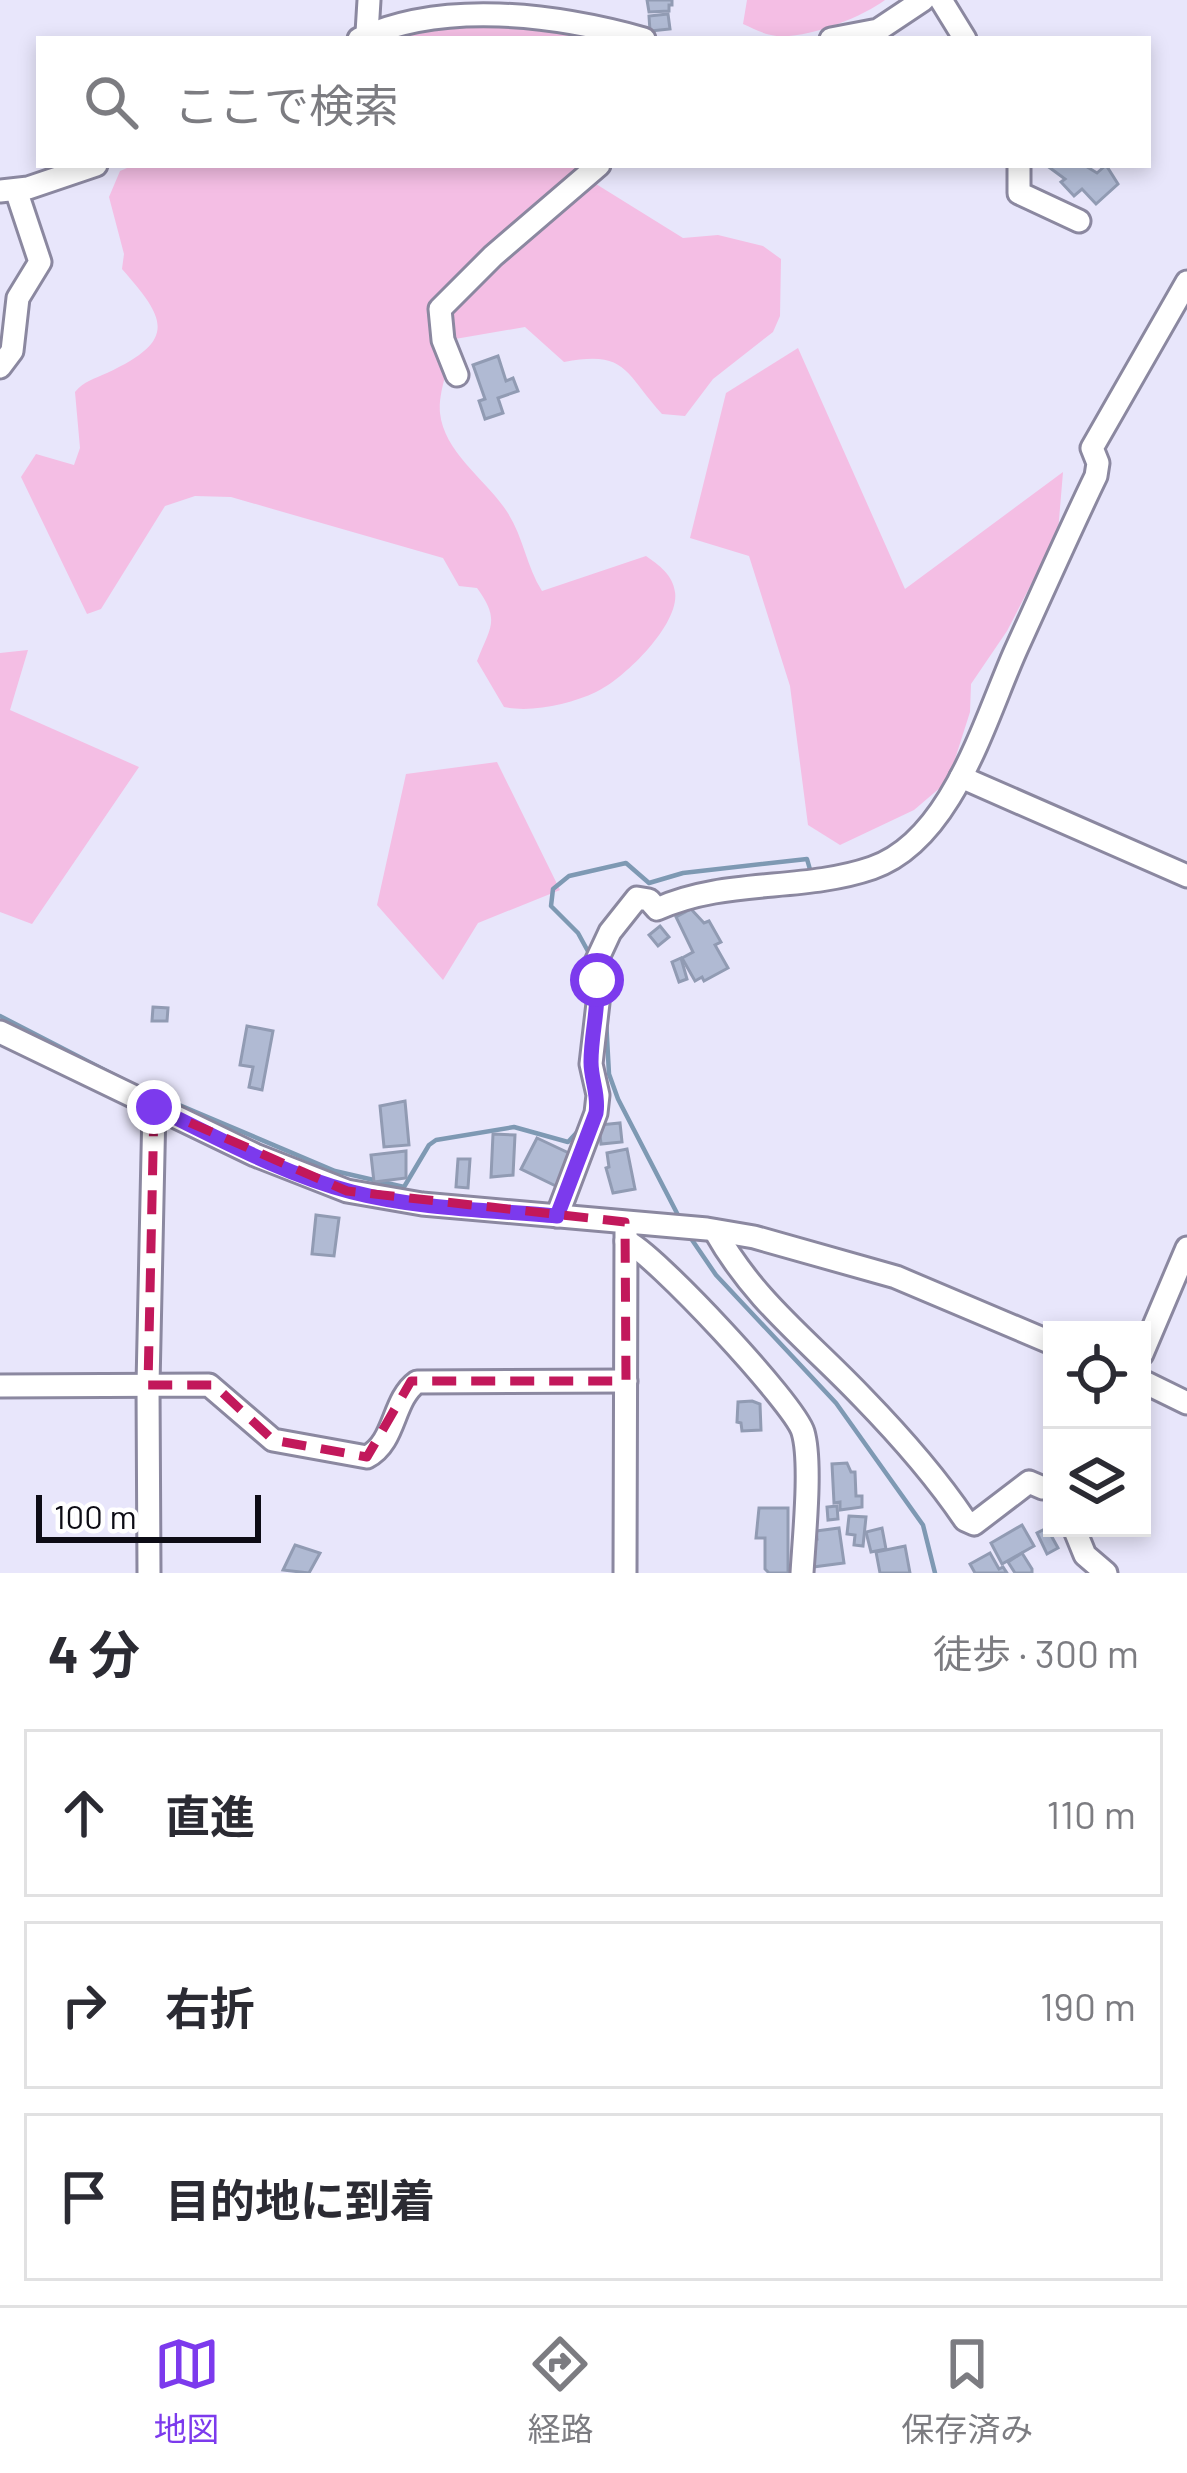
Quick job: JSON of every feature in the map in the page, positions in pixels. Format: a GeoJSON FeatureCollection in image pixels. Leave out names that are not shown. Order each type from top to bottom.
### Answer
{"type":"FeatureCollection","features":[{"type":"Feature","properties":{"kind":"street"},"geometry":{"type":"LineString","coordinates":[[363,36],[369,0]]}},
{"type":"Feature","properties":{"kind":"street"},"geometry":{"type":"LineString","coordinates":[[847,36],[878,30],[923,0]]}},
{"type":"Feature","properties":{"kind":"street"},"geometry":{"type":"LineString","coordinates":[[941,0],[963,36]]}},
{"type":"Feature","properties":{"kind":"street"},"geometry":{"type":"LineString","coordinates":[[363,36],[439,5],[472,4],[573,17],[634,36]]}},
{"type":"Feature","properties":{"kind":"street"},"geometry":{"type":"LineString","coordinates":[[0,367],[12,351],[19,298],[40,262],[8,190],[85,168]]}},
{"type":"Feature","properties":{"kind":"street"},"geometry":{"type":"LineString","coordinates":[[457,375],[442,340],[440,310],[493,256],[596,168]]}},
{"type":"Feature","properties":{"kind":"street"},"geometry":{"type":"LineString","coordinates":[[1019,168],[1019,193],[1079,221]]}},
{"type":"Feature","properties":{"kind":"street"},"geometry":{"type":"LineString","coordinates":[[557,1216],[598,1102],[591,1064],[598,1003],[596,962],[603,944],[633,901],[645,898],[657,909],[707,891],[868,869],[904,853],[924,832],[961,777],[1096,476],[1098,463],[1092,448],[1187,282]]}},
{"type":"Feature","properties":{"kind":"street"},"geometry":{"type":"LineString","coordinates":[[961,777],[1187,876]]}},
{"type":"Feature","properties":{"kind":"street"},"geometry":{"type":"LineString","coordinates":[[0,1032],[255,1155],[347,1191],[422,1204],[557,1216],[626,1232],[715,1231],[795,1247],[870,1268],[1043,1339]]}},
{"type":"Feature","properties":{"kind":"street"},"geometry":{"type":"LineString","coordinates":[[149,1573],[154,1107]]}},
{"type":"Feature","properties":{"kind":"street"},"geometry":{"type":"LineString","coordinates":[[715,1231],[738,1272],[865,1400],[925,1467],[964,1520],[974,1524],[989,1516],[1028,1482],[1043,1488]]}},
{"type":"Feature","properties":{"kind":"street"},"geometry":{"type":"LineString","coordinates":[[625,1573],[626,1232]]}},
{"type":"Feature","properties":{"kind":"street"},"geometry":{"type":"LineString","coordinates":[[626,1232],[799,1420],[806,1453],[802,1573]]}},
{"type":"Feature","properties":{"kind":"street"},"geometry":{"type":"LineString","coordinates":[[1151,1333],[1187,1248]]}},
{"type":"Feature","properties":{"kind":"street"},"geometry":{"type":"LineString","coordinates":[[0,1386],[214,1386],[273,1440],[368,1457],[382,1445],[407,1390],[417,1382],[626,1381]]}},
{"type":"Feature","properties":{"kind":"street"},"geometry":{"type":"LineString","coordinates":[[1151,1385],[1187,1403]]}},
{"type":"Feature","properties":{"kind":"street"},"geometry":{"type":"LineString","coordinates":[[1078,1537],[1085,1555],[1106,1573]]}},
{"type":"Feature","properties":{"kind":"highlighted area"},"geometry":{"type":"Polygon","coordinates":[[[154,1107],[347,1191],[625,1222],[626,1381],[411,1381],[367,1457],[273,1440],[214,1385],[148,1385],[154,1107]]]}},
{"type":"Feature","properties":{"kind":"shaded area"},"geometry":{"type":"Polygon","coordinates":[[[747,0],[885,0],[830,27],[783,36],[743,24],[747,0]]]}},
{"type":"Feature","properties":{"kind":"shaded area"},"geometry":{"type":"Polygon","coordinates":[[[504,15],[581,36],[402,36],[436,24],[504,15]]]}},
{"type":"Feature","properties":{"kind":"shaded area"},"geometry":{"type":"Polygon","coordinates":[[[600,168],[596,184],[683,238],[718,235],[763,246],[781,259],[780,316],[773,332],[713,379],[685,416],[662,414],[613,362],[564,362],[525,327],[455,339],[441,395],[443,427],[456,452],[510,516],[542,591],[646,556],[671,580],[675,592],[669,619],[635,663],[608,685],[575,700],[538,708],[504,707],[477,661],[491,624],[489,609],[477,588],[459,586],[443,558],[231,497],[195,496],[165,506],[101,609],[87,614],[21,477],[36,454],[74,465],[80,448],[75,392],[130,361],[155,339],[155,315],[122,269],[124,254],[109,197],[120,171],[600,168]]]}},
{"type":"Feature","properties":{"kind":"shaded area"},"geometry":{"type":"Polygon","coordinates":[[[798,348],[905,589],[1063,472],[1058,532],[1007,631],[971,684],[970,712],[948,781],[914,810],[840,845],[808,825],[790,686],[749,556],[690,538],[726,393],[798,348]]]}},
{"type":"Feature","properties":{"kind":"shaded area"},"geometry":{"type":"Polygon","coordinates":[[[28,650],[10,710],[139,767],[32,924],[0,912],[0,653],[28,650]]]}},
{"type":"Feature","properties":{"kind":"shaded area"},"geometry":{"type":"Polygon","coordinates":[[[497,762],[560,890],[478,923],[443,980],[377,905],[406,774],[497,762]]]}},
{"type":"Feature","properties":{"kind":"building"},"geometry":{"type":"Polygon","coordinates":[[[647,0],[672,0],[672,5],[669,11],[649,12],[647,0]]]}},
{"type":"Feature","properties":{"kind":"building"},"geometry":{"type":"Polygon","coordinates":[[[668,14],[670,29],[650,31],[649,16],[668,14]]]}},
{"type":"Feature","properties":{"kind":"building"},"geometry":{"type":"Polygon","coordinates":[[[1050,168],[1089,168],[1097,173],[1108,168],[1118,184],[1096,204],[1082,189],[1074,196],[1061,182],[1065,179],[1050,168]]]}},
{"type":"Feature","properties":{"kind":"building"},"geometry":{"type":"Polygon","coordinates":[[[498,356],[506,381],[513,378],[518,391],[498,398],[503,413],[485,419],[479,401],[485,399],[473,365],[498,356]]]}},
{"type":"Feature","properties":{"kind":"building"},"geometry":{"type":"Polygon","coordinates":[[[691,909],[704,923],[709,921],[728,968],[704,981],[702,977],[695,981],[682,958],[693,952],[676,917],[691,909]]]}},
{"type":"Feature","properties":{"kind":"building"},"geometry":{"type":"Polygon","coordinates":[[[660,926],[669,937],[658,946],[649,935],[660,926]]]}},
{"type":"Feature","properties":{"kind":"building"},"geometry":{"type":"Polygon","coordinates":[[[681,958],[687,979],[679,982],[672,962],[681,958]]]}},
{"type":"Feature","properties":{"kind":"building"},"geometry":{"type":"Polygon","coordinates":[[[153,1007],[168,1008],[167,1021],[152,1021],[153,1007]]]}},
{"type":"Feature","properties":{"kind":"building"},"geometry":{"type":"Polygon","coordinates":[[[247,1026],[273,1031],[262,1090],[249,1087],[253,1067],[240,1065],[247,1026]]]}},
{"type":"Feature","properties":{"kind":"building"},"geometry":{"type":"Polygon","coordinates":[[[405,1101],[409,1145],[384,1147],[380,1106],[405,1101]]]}},
{"type":"Feature","properties":{"kind":"building"},"geometry":{"type":"Polygon","coordinates":[[[620,1123],[622,1142],[601,1144],[599,1125],[620,1123]]]}},
{"type":"Feature","properties":{"kind":"building"},"geometry":{"type":"Polygon","coordinates":[[[493,1134],[515,1135],[513,1175],[491,1177],[493,1134]]]}},
{"type":"Feature","properties":{"kind":"building"},"geometry":{"type":"Polygon","coordinates":[[[537,1138],[575,1156],[560,1188],[521,1169],[537,1138]]]}},
{"type":"Feature","properties":{"kind":"building"},"geometry":{"type":"Polygon","coordinates":[[[627,1149],[635,1189],[613,1193],[607,1153],[627,1149]]]}},
{"type":"Feature","properties":{"kind":"building"},"geometry":{"type":"Polygon","coordinates":[[[406,1151],[406,1178],[374,1182],[371,1155],[406,1151]]]}},
{"type":"Feature","properties":{"kind":"building"},"geometry":{"type":"Polygon","coordinates":[[[458,1159],[470,1159],[468,1188],[456,1187],[458,1159]]]}},
{"type":"Feature","properties":{"kind":"building"},"geometry":{"type":"Polygon","coordinates":[[[316,1215],[339,1218],[334,1256],[312,1254],[316,1215]]]}},
{"type":"Feature","properties":{"kind":"building"},"geometry":{"type":"Polygon","coordinates":[[[738,1402],[760,1404],[761,1430],[742,1431],[737,1422],[738,1402]]]}},
{"type":"Feature","properties":{"kind":"building"},"geometry":{"type":"Polygon","coordinates":[[[847,1463],[855,1472],[856,1496],[862,1496],[862,1507],[840,1510],[840,1502],[834,1503],[832,1464],[847,1463]]]}},
{"type":"Feature","properties":{"kind":"building"},"geometry":{"type":"Polygon","coordinates":[[[837,1506],[838,1519],[828,1520],[827,1507],[837,1506]]]}},
{"type":"Feature","properties":{"kind":"building"},"geometry":{"type":"Polygon","coordinates":[[[759,1508],[788,1508],[788,1573],[765,1569],[765,1538],[756,1538],[759,1508]]]}},
{"type":"Feature","properties":{"kind":"building"},"geometry":{"type":"Polygon","coordinates":[[[849,1516],[866,1517],[863,1546],[854,1545],[855,1535],[847,1534],[849,1516]]]}},
{"type":"Feature","properties":{"kind":"building"},"geometry":{"type":"Polygon","coordinates":[[[1022,1525],[1034,1546],[1002,1564],[991,1543],[1022,1525]]]}},
{"type":"Feature","properties":{"kind":"building"},"geometry":{"type":"Polygon","coordinates":[[[839,1528],[844,1563],[813,1567],[811,1539],[817,1539],[816,1531],[839,1528]]]}},
{"type":"Feature","properties":{"kind":"building"},"geometry":{"type":"Polygon","coordinates":[[[882,1528],[886,1549],[871,1552],[866,1532],[882,1528]]]}},
{"type":"Feature","properties":{"kind":"building"},"geometry":{"type":"Polygon","coordinates":[[[1043,1530],[1043,1537],[1052,1537],[1058,1548],[1047,1554],[1037,1533],[1043,1530]]]}},
{"type":"Feature","properties":{"kind":"building"},"geometry":{"type":"Polygon","coordinates":[[[295,1545],[320,1553],[309,1573],[283,1570],[295,1545]]]}},
{"type":"Feature","properties":{"kind":"building"},"geometry":{"type":"Polygon","coordinates":[[[905,1546],[910,1573],[880,1573],[876,1552],[905,1546]]]}},
{"type":"Feature","properties":{"kind":"building"},"geometry":{"type":"Polygon","coordinates":[[[990,1553],[1007,1573],[975,1573],[970,1564],[990,1553]]]}},
{"type":"Feature","properties":{"kind":"building"},"geometry":{"type":"Polygon","coordinates":[[[1022,1553],[1032,1573],[1015,1573],[1008,1562],[1022,1553]]]}},
{"type":"Feature","properties":{"kind":"waterway"},"geometry":{"type":"LineString","coordinates":[[590,955],[578,933],[551,906],[553,889],[569,876],[626,863],[649,883],[683,873],[807,859],[811,873]]}},
{"type":"Feature","properties":{"kind":"waterway"},"geometry":{"type":"LineString","coordinates":[[0,1016],[124,1080]]}},
{"type":"Feature","properties":{"kind":"waterway"},"geometry":{"type":"LineString","coordinates":[[606,1019],[609,1074],[618,1099],[680,1219]]}},
{"type":"Feature","properties":{"kind":"waterway"},"geometry":{"type":"LineString","coordinates":[[139,1088],[335,1171],[404,1187],[436,1140],[514,1127],[568,1142],[579,1130]]}},
{"type":"Feature","properties":{"kind":"waterway"},"geometry":{"type":"LineString","coordinates":[[688,1234],[716,1275],[836,1403],[923,1525],[935,1573]]}},
{"type":"Feature","properties":{"kind":"route"},"geometry":{"type":"LineString","coordinates":[[154,1107],[255,1155],[347,1191],[422,1204],[557,1216],[598,1102],[591,1064],[597,980]]}}]}
